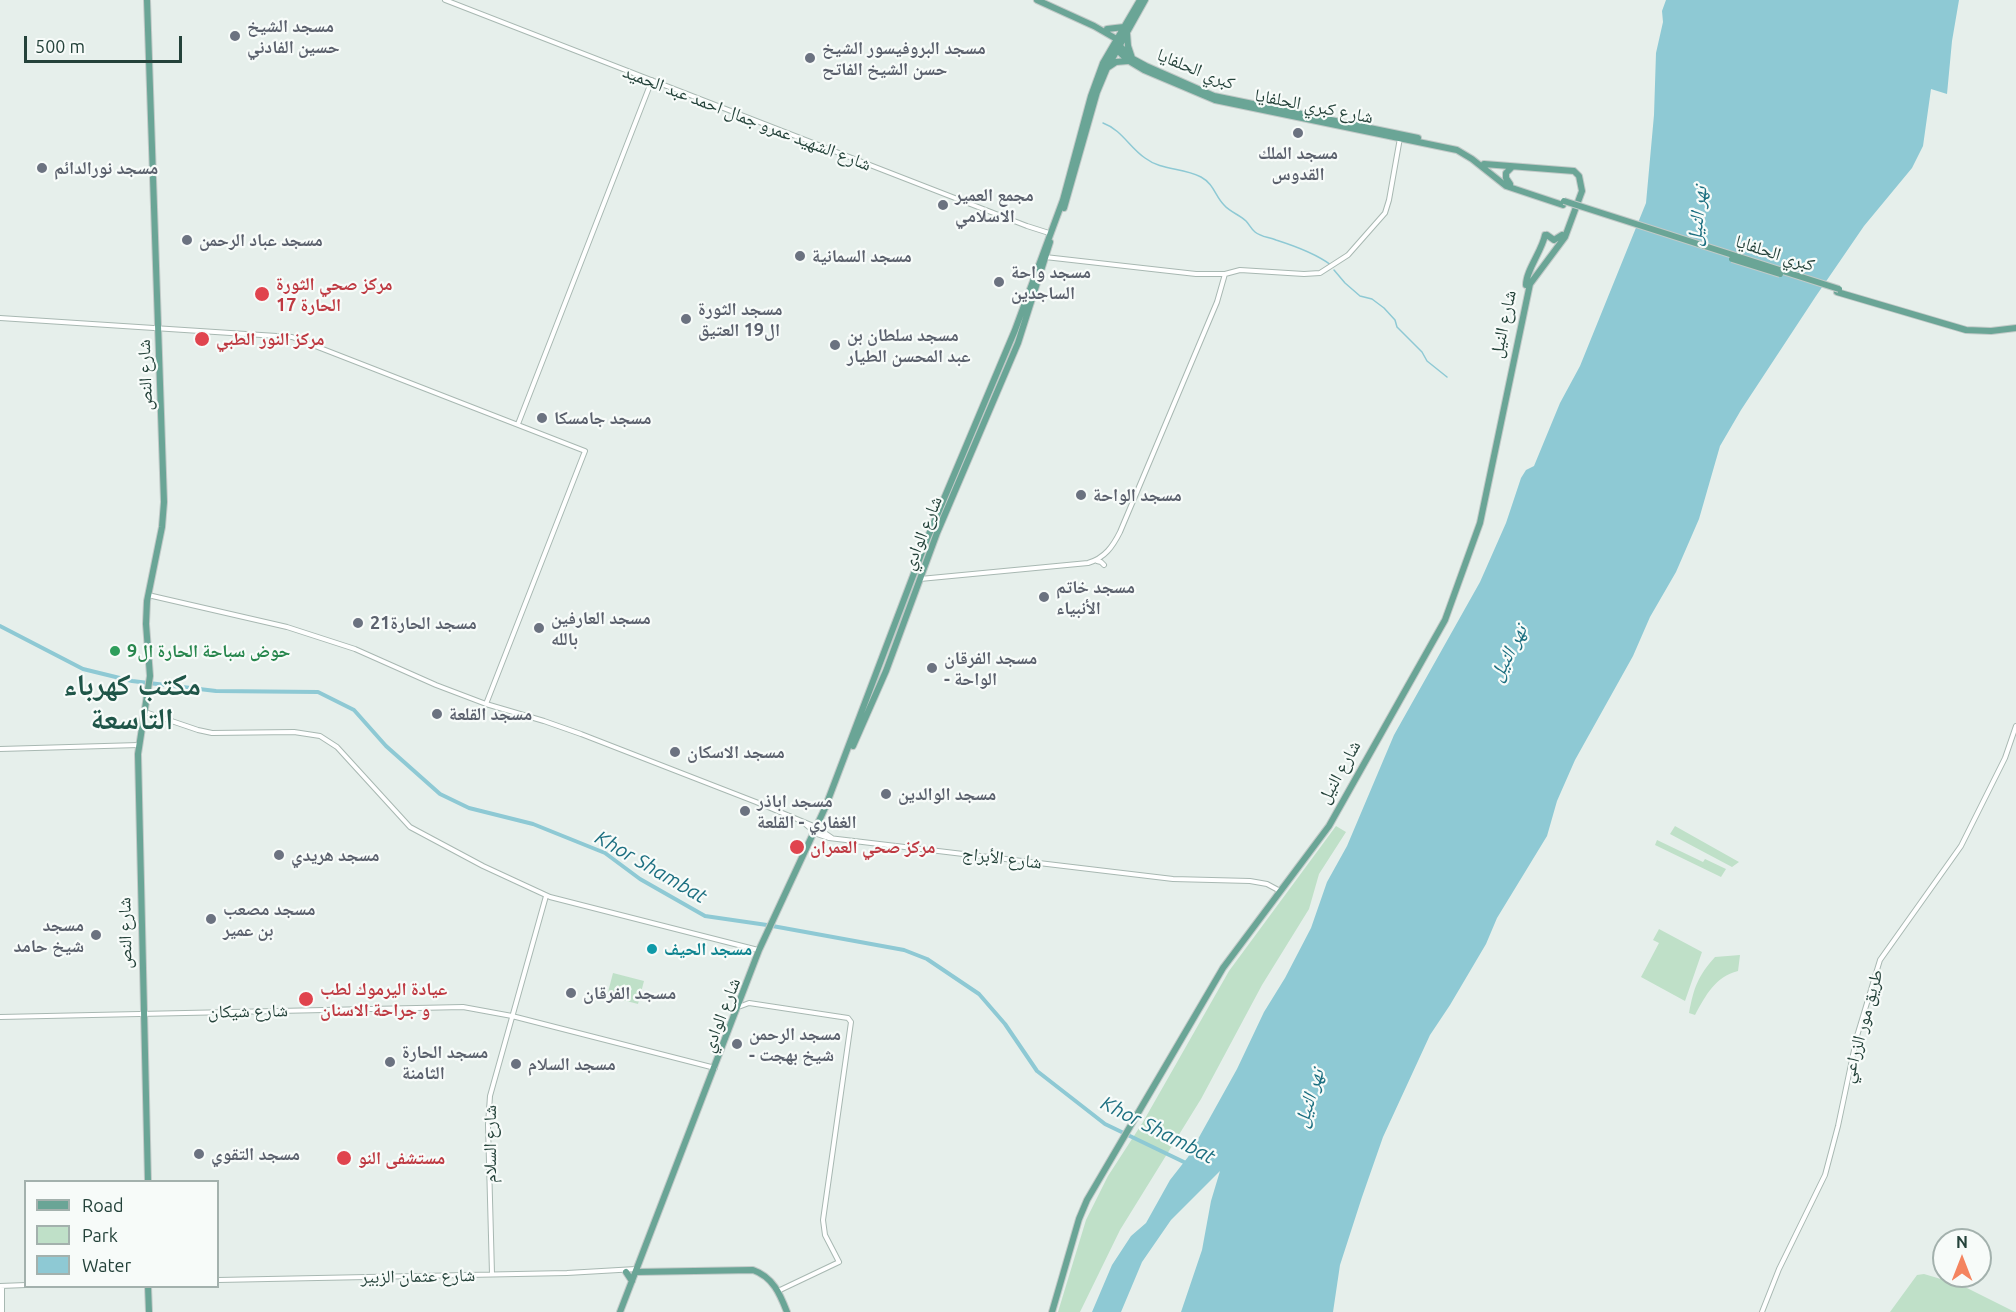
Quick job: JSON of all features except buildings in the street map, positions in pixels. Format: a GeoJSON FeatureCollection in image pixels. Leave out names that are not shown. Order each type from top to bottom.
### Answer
{"type":"FeatureCollection","features":[{"type":"Feature","properties":{"kind":"main road","name":"شارع النص"},"geometry":{"type":"LineString","coordinates":[[145,0],[161,513],[143,614],[148,676],[138,747],[147,1180]]}},
{"type":"Feature","properties":{"kind":"main road","name":"شارع كبري الحلفايا"},"geometry":{"type":"LineString","coordinates":[[1037,0],[1119,40],[1130,59],[1155,75],[1205,95],[1248,109],[1451,148],[1462,153],[1501,183],[1511,186]]}},
{"type":"Feature","properties":{"kind":"main road"},"geometry":{"type":"LineString","coordinates":[[1045,0],[1107,29],[1128,46],[1130,59],[1116,62],[1107,68]]}},
{"type":"Feature","properties":{"kind":"main road","name":"شارع الوادي"},"geometry":{"type":"LineString","coordinates":[[715,1070],[759,950],[817,831],[880,684],[937,533],[1025,324],[1045,257],[1068,197],[1094,86],[1140,0]]}},
{"type":"Feature","properties":{"kind":"main road","name":"شارع الوادي"},"geometry":{"type":"LineString","coordinates":[[817,831],[932,526],[1015,330],[1065,191],[1097,92],[1119,40],[1145,0]]}},
{"type":"Feature","properties":{"kind":"main road","name":"كبري الحلفايا"},"geometry":{"type":"LineString","coordinates":[[1213,98],[1451,145],[1465,150],[1511,186],[1564,203],[1838,290],[1954,324],[1976,328],[2016,326]]}},
{"type":"Feature","properties":{"kind":"main road"},"geometry":{"type":"LineString","coordinates":[[1484,164],[1571,170],[1577,173],[1581,182]]}},
{"type":"Feature","properties":{"kind":"main road"},"geometry":{"type":"LineString","coordinates":[[1511,186],[1506,173],[1509,168],[1513,167]]}},
{"type":"Feature","properties":{"kind":"main road","name":"شارع النيل"},"geometry":{"type":"LineString","coordinates":[[1418,668],[1443,620],[1477,527],[1526,285],[1562,235],[1581,182]]}},
{"type":"Feature","properties":{"kind":"main road","name":"شارع النيل"},"geometry":{"type":"LineString","coordinates":[[1051,1312],[1079,1211],[1220,968],[1327,825],[1447,616],[1480,523],[1530,284],[1568,231],[1582,191],[1581,182]]}},
{"type":"Feature","properties":{"kind":"main road"},"geometry":{"type":"LineString","coordinates":[[1526,285],[1527,277],[1539,256],[1546,235],[1556,240],[1562,235]]}},
{"type":"Feature","properties":{"kind":"main road"},"geometry":{"type":"LineString","coordinates":[[980,413],[989,413]]}},
{"type":"Feature","properties":{"kind":"main road"},"geometry":{"type":"LineString","coordinates":[[980,413],[986,420]]}},
{"type":"Feature","properties":{"kind":"main road"},"geometry":{"type":"LineString","coordinates":[[932,526],[941,526]]}},
{"type":"Feature","properties":{"kind":"main road"},"geometry":{"type":"LineString","coordinates":[[932,526],[937,533]]}},
{"type":"Feature","properties":{"kind":"main road"},"geometry":{"type":"LineString","coordinates":[[898,615],[900,619],[905,618]]}},
{"type":"Feature","properties":{"kind":"main road"},"geometry":{"type":"LineString","coordinates":[[895,623],[902,627]]}},
{"type":"Feature","properties":{"kind":"main road","name":"شارع الوادي"},"geometry":{"type":"LineString","coordinates":[[620,1312],[632,1280],[632,1268],[741,1006],[768,933]]}},
{"type":"Feature","properties":{"kind":"main road"},"geometry":{"type":"LineString","coordinates":[[632,1268],[753,1270],[767,1277],[778,1292],[787,1312]]}},
{"type":"Feature","properties":{"kind":"main road"},"geometry":{"type":"LineString","coordinates":[[632,1280],[647,1270]]}},
{"type":"Feature","properties":{"kind":"main road"},"geometry":{"type":"LineString","coordinates":[[149,1288],[150,1312]]}},
{"type":"Feature","properties":{"kind":"street","name":"شارع الشهيد عمرو جمال احمد عبد الحميد"},"geometry":{"type":"LineString","coordinates":[[445,0],[1020,224],[1049,233]]}},
{"type":"Feature","properties":{"kind":"street"},"geometry":{"type":"LineString","coordinates":[[518,424],[652,80]]}},
{"type":"Feature","properties":{"kind":"street"},"geometry":{"type":"LineString","coordinates":[[1045,257],[1171,272],[1225,274],[1240,270],[1317,273],[1343,258],[1387,210],[1401,138]]}},
{"type":"Feature","properties":{"kind":"street"},"geometry":{"type":"LineString","coordinates":[[1096,561],[1110,549],[1120,532],[1217,302],[1225,274]]}},
{"type":"Feature","properties":{"kind":"street"},"geometry":{"type":"LineString","coordinates":[[0,318],[292,337],[585,451],[486,704]]}},
{"type":"Feature","properties":{"kind":"street"},"geometry":{"type":"LineString","coordinates":[[920,579],[1096,561],[1104,565]]}},
{"type":"Feature","properties":{"kind":"street","name":"شارع الأبراج"},"geometry":{"type":"LineString","coordinates":[[147,595],[320,636],[486,704],[599,740],[804,823],[832,838],[1173,879],[1250,881],[1267,884],[1279,891]]}},
{"type":"Feature","properties":{"kind":"street"},"geometry":{"type":"LineString","coordinates":[[144,712],[210,733],[294,732],[320,736],[337,747],[410,827],[483,866],[546,896],[759,950]]}},
{"type":"Feature","properties":{"kind":"street","name":"طريق مور الزراعي"},"geometry":{"type":"LineString","coordinates":[[1762,1312],[1779,1269],[1825,1175],[1857,1036],[1880,960],[1961,846],[2006,758],[2016,726]]}},
{"type":"Feature","properties":{"kind":"street"},"geometry":{"type":"LineString","coordinates":[[0,749],[138,747]]}},
{"type":"Feature","properties":{"kind":"street","name":"شارع السلام"},"geometry":{"type":"LineString","coordinates":[[492,1274],[488,1108],[491,1090],[546,896]]}},
{"type":"Feature","properties":{"kind":"street"},"geometry":{"type":"LineString","coordinates":[[744,997],[749,1003]]}},
{"type":"Feature","properties":{"kind":"street"},"geometry":{"type":"LineString","coordinates":[[741,1006],[749,1003],[848,1018],[851,1022],[823,1220],[825,1235],[840,1262],[778,1292]]}},
{"type":"Feature","properties":{"kind":"street","name":"شارع شيكان"},"geometry":{"type":"LineString","coordinates":[[0,1017],[457,1007],[512,1016],[715,1070]]}},
{"type":"Feature","properties":{"kind":"street","name":"شارع عثمان الزبير"},"geometry":{"type":"LineString","coordinates":[[219,1280],[492,1274],[632,1268]]}},
{"type":"Feature","properties":{"kind":"street"},"geometry":{"type":"LineString","coordinates":[[2,1312],[1,1286],[24,1285]]}},
{"type":"Feature","properties":{"kind":"green space"},"geometry":{"type":"Polygon","coordinates":[[[1336,826],[1346,832],[1319,874],[1309,909],[1262,985],[1201,1099],[1120,1230],[1080,1312],[1058,1312],[1086,1220],[1108,1176],[1143,1122],[1229,971],[1336,826]]]}},
{"type":"Feature","properties":{"kind":"green space"},"geometry":{"type":"Polygon","coordinates":[[[1675,826],[1739,862],[1732,867],[1670,834],[1675,826]]]}},
{"type":"Feature","properties":{"kind":"green space"},"geometry":{"type":"Polygon","coordinates":[[[1657,840],[1703,862],[1705,859],[1726,869],[1721,877],[1655,845],[1657,840]]]}},
{"type":"Feature","properties":{"kind":"green space"},"geometry":{"type":"Polygon","coordinates":[[[1659,929],[1702,952],[1685,1001],[1641,977],[1659,943],[1653,940],[1659,929]]]}},
{"type":"Feature","properties":{"kind":"green space"},"geometry":{"type":"Polygon","coordinates":[[[1740,955],[1738,971],[1717,982],[1695,1015],[1689,1013],[1698,982],[1715,957],[1740,955]]]}},
{"type":"Feature","properties":{"kind":"green space"},"geometry":{"type":"Polygon","coordinates":[[[613,973],[644,981],[638,1004],[607,996],[613,973]]]}},
{"type":"Feature","properties":{"kind":"green space"},"geometry":{"type":"Polygon","coordinates":[[[1917,1275],[1932,1276],[1932,1288],[1967,1288],[2015,1312],[1890,1312],[1917,1275]]]}},
{"type":"Feature","properties":{"kind":"water","name":"نهر النيل"},"geometry":{"type":"Polygon","coordinates":[[[1666,0],[1959,0],[1947,94],[1931,89],[1923,146],[1912,168],[1864,226],[1741,410],[1720,446],[1699,519],[1676,572],[1650,617],[1633,656],[1575,760],[1557,801],[1547,836],[1497,918],[1486,944],[1430,1035],[1383,1137],[1340,1265],[1333,1312],[1181,1312],[1202,1250],[1211,1201],[1220,1171],[1171,1220],[1142,1262],[1121,1312],[1092,1312],[1112,1265],[1131,1236],[1146,1223],[1170,1180],[1188,1157],[1311,928],[1327,882],[1347,846],[1394,735],[1480,582],[1506,523],[1521,478],[1526,470],[1534,466],[1560,403],[1580,366],[1646,203],[1654,115],[1656,53],[1663,22],[1662,11],[1666,0]]]}},
{"type":"Feature","properties":{"kind":"waterway"},"geometry":{"type":"LineString","coordinates":[[1103,123],[1110,126],[1139,154],[1152,162],[1201,177],[1212,187],[1224,205],[1244,219],[1257,234],[1305,250],[1331,265]]}},
{"type":"Feature","properties":{"kind":"waterway"},"geometry":{"type":"LineString","coordinates":[[1334,270],[1360,296],[1372,299],[1384,308],[1395,320],[1397,327],[1422,352],[1427,361],[1447,377]]}},
{"type":"Feature","properties":{"kind":"waterway","name":"Khor Shambat"},"geometry":{"type":"LineString","coordinates":[[0,626],[83,669],[132,681],[216,691],[318,692],[354,710],[386,746],[440,794],[469,808],[533,824],[605,853],[640,879],[705,916],[904,950],[927,959],[979,994],[1005,1024],[1037,1071],[1105,1124],[1188,1164]]}},
{"type":"Feature","properties":{"kind":"place","name":"مسجد الشيخ حسين الفادني"},"geometry":{"type":"Point","coordinates":[235,36]}},
{"type":"Feature","properties":{"kind":"place","name":"مسجد البروفيسور الشيخ حسن الشيخ الفاتح"},"geometry":{"type":"Point","coordinates":[810,58]}},
{"type":"Feature","properties":{"kind":"place","name":"مسجد الملك القدوس"},"geometry":{"type":"Point","coordinates":[1298,133]}},
{"type":"Feature","properties":{"kind":"place","name":"مسجد نورالدائم"},"geometry":{"type":"Point","coordinates":[42,168]}},
{"type":"Feature","properties":{"kind":"place","name":"مجمع العمير الاسلامي"},"geometry":{"type":"Point","coordinates":[943,205]}},
{"type":"Feature","properties":{"kind":"place","name":"مسجد عباد الرحمن"},"geometry":{"type":"Point","coordinates":[187,240]}},
{"type":"Feature","properties":{"kind":"place","name":"مسجد السمانية"},"geometry":{"type":"Point","coordinates":[800,256]}},
{"type":"Feature","properties":{"kind":"place","name":"مسجد واحة الساجدين"},"geometry":{"type":"Point","coordinates":[999,282]}},
{"type":"Feature","properties":{"kind":"place","name":"مركز صحي الثورة الحارة 17"},"geometry":{"type":"Point","coordinates":[262,294]}},
{"type":"Feature","properties":{"kind":"place","name":"مسجد الثورة ال19 العتيق"},"geometry":{"type":"Point","coordinates":[686,319]}},
{"type":"Feature","properties":{"kind":"place","name":"مركز النور الطبي"},"geometry":{"type":"Point","coordinates":[202,339]}},
{"type":"Feature","properties":{"kind":"place","name":"مسجد سلطان بن عبد المحسن الطيار"},"geometry":{"type":"Point","coordinates":[835,345]}},
{"type":"Feature","properties":{"kind":"place","name":"مسجد جامسكا"},"geometry":{"type":"Point","coordinates":[542,418]}},
{"type":"Feature","properties":{"kind":"place","name":"مسجد الواحة"},"geometry":{"type":"Point","coordinates":[1081,495]}},
{"type":"Feature","properties":{"kind":"place","name":"مسجد خاتم الأنبياء"},"geometry":{"type":"Point","coordinates":[1044,597]}},
{"type":"Feature","properties":{"kind":"place","name":"مسجد الحارة21"},"geometry":{"type":"Point","coordinates":[358,623]}},
{"type":"Feature","properties":{"kind":"place","name":"مسجد العارفين بالله"},"geometry":{"type":"Point","coordinates":[539,628]}},
{"type":"Feature","properties":{"kind":"place","name":"حوض سباحة الحارة ال9"},"geometry":{"type":"Point","coordinates":[115,651]}},
{"type":"Feature","properties":{"kind":"place","name":"مسجد الفرقان - الواحة"},"geometry":{"type":"Point","coordinates":[932,668]}},
{"type":"Feature","properties":{"kind":"place","name":"مسجد القلعة"},"geometry":{"type":"Point","coordinates":[437,714]}},
{"type":"Feature","properties":{"kind":"place","name":"مسجد الاسكان"},"geometry":{"type":"Point","coordinates":[675,752]}},
{"type":"Feature","properties":{"kind":"place","name":"مسجد الوالدين"},"geometry":{"type":"Point","coordinates":[886,794]}},
{"type":"Feature","properties":{"kind":"place","name":"مسجد اباذر الغفاري - القلعة"},"geometry":{"type":"Point","coordinates":[745,811]}},
{"type":"Feature","properties":{"kind":"place","name":"مركز صحي العمران"},"geometry":{"type":"Point","coordinates":[797,847]}},
{"type":"Feature","properties":{"kind":"place","name":"مسجد هريدي"},"geometry":{"type":"Point","coordinates":[279,855]}},
{"type":"Feature","properties":{"kind":"place","name":"مسجد مصعب بن عمير"},"geometry":{"type":"Point","coordinates":[211,919]}},
{"type":"Feature","properties":{"kind":"place","name":"مسجد شيخ حامد"},"geometry":{"type":"Point","coordinates":[96,935]}},
{"type":"Feature","properties":{"kind":"place","name":"مسجد الحيف"},"geometry":{"type":"Point","coordinates":[652,949]}},
{"type":"Feature","properties":{"kind":"place","name":"مسجد الفرقان"},"geometry":{"type":"Point","coordinates":[571,993]}},
{"type":"Feature","properties":{"kind":"place","name":"عيادة اليرموك لطب و جراحة الاسنان"},"geometry":{"type":"Point","coordinates":[306,999]}},
{"type":"Feature","properties":{"kind":"place","name":"مسجد الرحمن - شيخ بهجت"},"geometry":{"type":"Point","coordinates":[737,1044]}},
{"type":"Feature","properties":{"kind":"place","name":"مسجد الحارة الثامنة"},"geometry":{"type":"Point","coordinates":[390,1062]}},
{"type":"Feature","properties":{"kind":"place","name":"مسجد السلام"},"geometry":{"type":"Point","coordinates":[516,1064]}},
{"type":"Feature","properties":{"kind":"place","name":"مسجد التقوي"},"geometry":{"type":"Point","coordinates":[199,1154]}},
{"type":"Feature","properties":{"kind":"place","name":"مستشفى النو"},"geometry":{"type":"Point","coordinates":[344,1158]}},
{"type":"Feature","properties":{"kind":"district","name":"مكتب كهرباء التاسعة"},"geometry":{"type":"Point","coordinates":[132,702]}}]}
